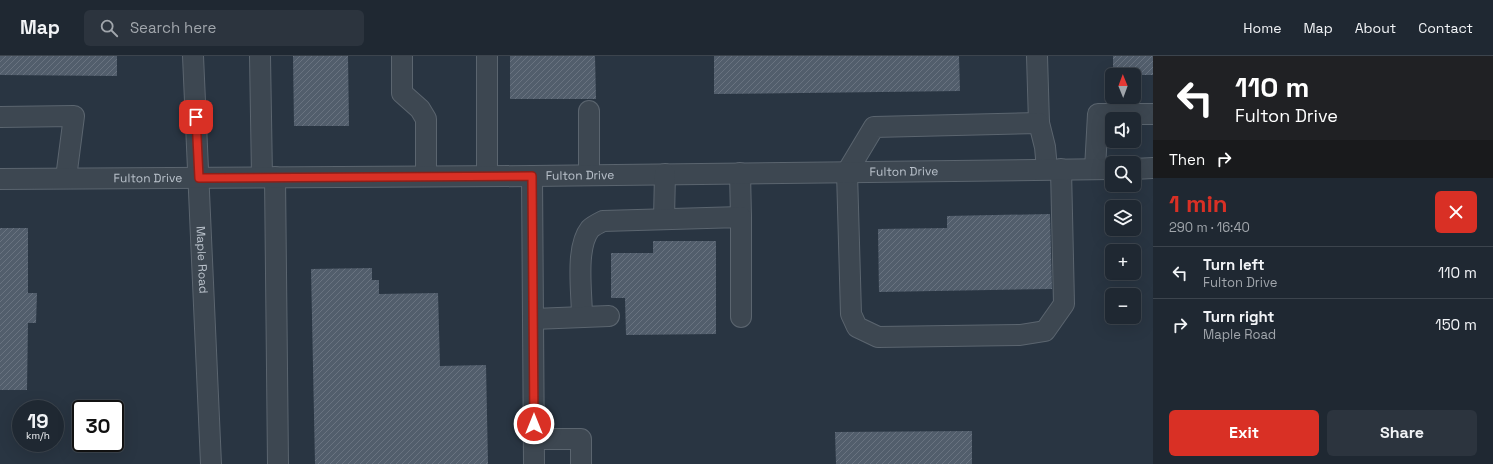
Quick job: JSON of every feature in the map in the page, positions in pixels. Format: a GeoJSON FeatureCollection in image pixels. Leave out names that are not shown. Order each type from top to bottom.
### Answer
{"type":"FeatureCollection","features":[{"type":"Feature","properties":{"kind":"street","name":"Maple Road"},"geometry":{"type":"LineString","coordinates":[[193,56],[211,464]]}},
{"type":"Feature","properties":{"kind":"street"},"geometry":{"type":"LineString","coordinates":[[260,56],[268,177],[278,464]]}},
{"type":"Feature","properties":{"kind":"street"},"geometry":{"type":"LineString","coordinates":[[402,56],[402,93],[420,109],[426,119],[426,176]]}},
{"type":"Feature","properties":{"kind":"street"},"geometry":{"type":"LineString","coordinates":[[487,56],[487,176]]}},
{"type":"Feature","properties":{"kind":"street"},"geometry":{"type":"LineString","coordinates":[[1037,56],[1039,123],[1045,147],[1054,169],[1064,304],[1045,331],[1020,335],[878,337],[857,327],[851,314],[847,172],[874,127],[1039,123]]}},
{"type":"Feature","properties":{"kind":"street"},"geometry":{"type":"LineString","coordinates":[[589,111],[589,175]]}},
{"type":"Feature","properties":{"kind":"street"},"geometry":{"type":"LineString","coordinates":[[1104,169],[1098,114],[1153,114]]}},
{"type":"Feature","properties":{"kind":"street"},"geometry":{"type":"LineString","coordinates":[[0,117],[74,116],[66,178]]}},
{"type":"Feature","properties":{"kind":"street"},"geometry":{"type":"LineString","coordinates":[[1141,169],[1153,168]]}},
{"type":"Feature","properties":{"kind":"street","name":"Fulton Drive"},"geometry":{"type":"LineString","coordinates":[[0,179],[532,176],[1104,169]]}},
{"type":"Feature","properties":{"kind":"street"},"geometry":{"type":"LineString","coordinates":[[740,173],[741,318]]}},
{"type":"Feature","properties":{"kind":"street"},"geometry":{"type":"LineString","coordinates":[[664,218],[665,174]]}},
{"type":"Feature","properties":{"kind":"street"},"geometry":{"type":"LineString","coordinates":[[532,176],[534,464]]}},
{"type":"Feature","properties":{"kind":"street"},"geometry":{"type":"LineString","coordinates":[[582,316],[581,250],[584,239],[591,228],[603,221],[664,218],[741,217]]}},
{"type":"Feature","properties":{"kind":"street"},"geometry":{"type":"LineString","coordinates":[[533,319],[609,316]]}},
{"type":"Feature","properties":{"kind":"street"},"geometry":{"type":"LineString","coordinates":[[534,439],[581,439],[581,464]]}},
{"type":"Feature","properties":{"kind":"building"},"geometry":{"type":"Polygon","coordinates":[[[0,56],[117,56],[117,76],[0,75],[0,56]]]}},
{"type":"Feature","properties":{"kind":"building"},"geometry":{"type":"Polygon","coordinates":[[[293,56],[348,56],[349,126],[294,126],[293,56]]]}},
{"type":"Feature","properties":{"kind":"building"},"geometry":{"type":"Polygon","coordinates":[[[510,56],[595,56],[596,99],[510,99],[510,56]]]}},
{"type":"Feature","properties":{"kind":"building"},"geometry":{"type":"Polygon","coordinates":[[[714,56],[959,56],[960,91],[714,94],[714,56]]]}},
{"type":"Feature","properties":{"kind":"building"},"geometry":{"type":"Polygon","coordinates":[[[1113,56],[1153,56],[1153,75],[1141,75],[1141,68],[1113,68],[1113,56]]]}},
{"type":"Feature","properties":{"kind":"building"},"geometry":{"type":"Polygon","coordinates":[[[1050,214],[1052,289],[879,292],[878,229],[947,228],[947,216],[1050,214]]]}},
{"type":"Feature","properties":{"kind":"building"},"geometry":{"type":"Polygon","coordinates":[[[0,228],[28,228],[28,293],[37,293],[36,323],[28,323],[27,390],[0,390],[0,228]]]}},
{"type":"Feature","properties":{"kind":"building"},"geometry":{"type":"Polygon","coordinates":[[[653,241],[716,241],[716,334],[626,335],[625,298],[611,298],[611,253],[653,253],[653,241]]]}},
{"type":"Feature","properties":{"kind":"building"},"geometry":{"type":"Polygon","coordinates":[[[372,268],[372,280],[379,280],[379,294],[438,293],[440,366],[486,365],[488,464],[315,464],[311,269],[372,268]]]}},
{"type":"Feature","properties":{"kind":"building"},"geometry":{"type":"Polygon","coordinates":[[[972,431],[972,464],[836,464],[835,432],[972,431]]]}},
{"type":"Feature","properties":{"kind":"route"},"geometry":{"type":"LineString","coordinates":[[196,117],[199,178],[532,176],[534,424]]}}]}
